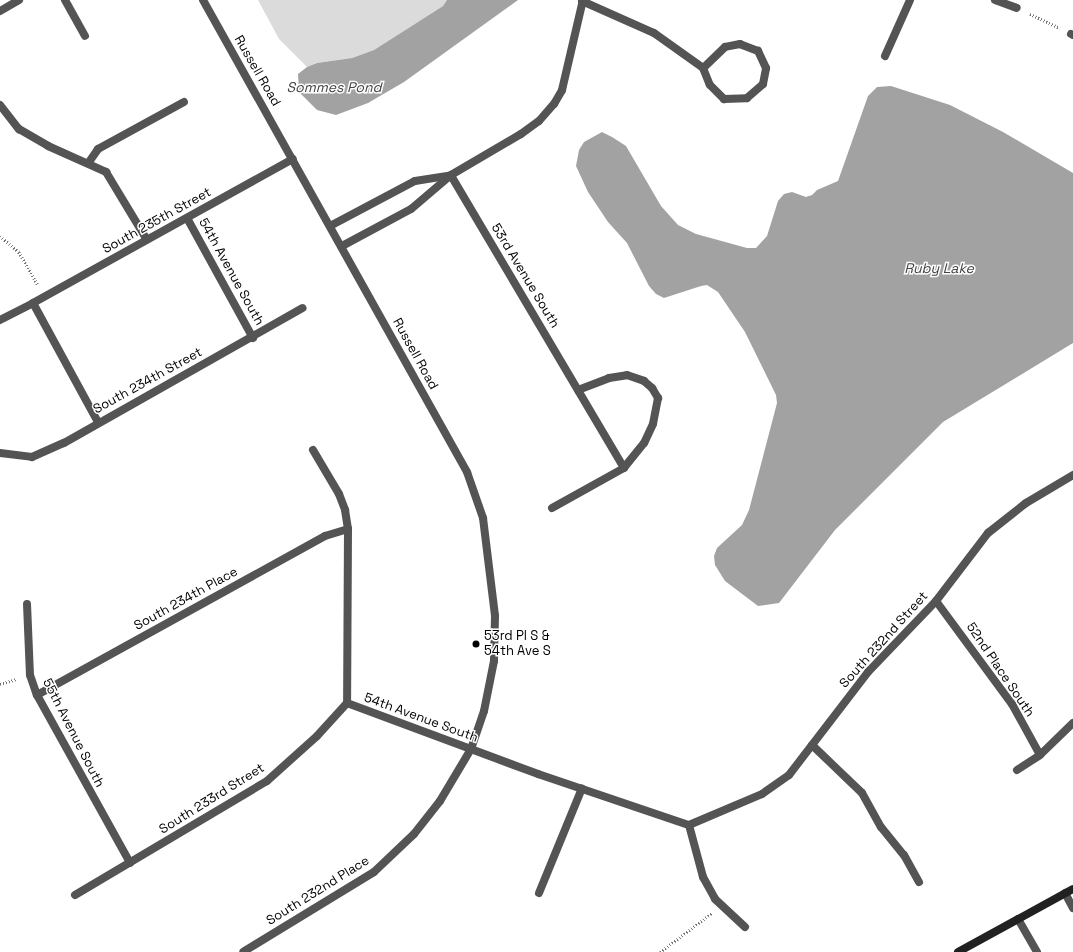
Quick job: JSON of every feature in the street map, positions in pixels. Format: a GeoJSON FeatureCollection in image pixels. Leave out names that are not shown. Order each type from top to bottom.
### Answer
{"type":"FeatureCollection","features":[{"type":"Feature","properties":{"kind":"main road"},"geometry":{"type":"LineString","coordinates":[[958,952],[1073,889]]}},
{"type":"Feature","properties":{"kind":"street"},"geometry":{"type":"LineString","coordinates":[[0,11],[19,0]]}},
{"type":"Feature","properties":{"kind":"street"},"geometry":{"type":"LineString","coordinates":[[66,0],[84,36]]}},
{"type":"Feature","properties":{"kind":"street","name":"Russell Road"},"geometry":{"type":"LineString","coordinates":[[203,0],[342,246],[467,472],[483,518],[492,578],[494,661],[484,711],[471,749]]}},
{"type":"Feature","properties":{"kind":"street"},"geometry":{"type":"LineString","coordinates":[[342,246],[411,209],[451,175],[521,134],[539,121],[554,104],[562,90],[583,0],[637,24],[703,68],[710,85],[724,99],[747,98],[763,84],[766,68],[758,51],[740,44],[725,47],[703,68]]}},
{"type":"Feature","properties":{"kind":"street"},"geometry":{"type":"LineString","coordinates":[[884,56],[910,0]]}},
{"type":"Feature","properties":{"kind":"street"},"geometry":{"type":"LineString","coordinates":[[995,0],[1017,8]]}},
{"type":"Feature","properties":{"kind":"street"},"geometry":{"type":"LineString","coordinates":[[89,162],[98,149],[184,102]]}},
{"type":"Feature","properties":{"kind":"street"},"geometry":{"type":"LineString","coordinates":[[0,105],[19,129],[48,146],[89,162],[106,172],[146,240]]}},
{"type":"Feature","properties":{"kind":"street","name":"South 235th Street"},"geometry":{"type":"LineString","coordinates":[[33,303],[293,159]]}},
{"type":"Feature","properties":{"kind":"street"},"geometry":{"type":"LineString","coordinates":[[330,226],[415,181],[451,175]]}},
{"type":"Feature","properties":{"kind":"street","name":"53rd Avenue South"},"geometry":{"type":"LineString","coordinates":[[451,175],[624,468]]}},
{"type":"Feature","properties":{"kind":"street","name":"54th Avenue South"},"geometry":{"type":"LineString","coordinates":[[187,218],[253,338]]}},
{"type":"Feature","properties":{"kind":"street"},"geometry":{"type":"LineString","coordinates":[[0,320],[33,303],[98,422]]}},
{"type":"Feature","properties":{"kind":"street","name":"South 234th Street"},"geometry":{"type":"LineString","coordinates":[[0,453],[32,457],[64,443],[98,422],[253,338],[303,308]]}},
{"type":"Feature","properties":{"kind":"street"},"geometry":{"type":"LineString","coordinates":[[552,508],[624,468],[644,443],[653,424],[658,398],[644,381],[627,375],[609,378],[578,390]]}},
{"type":"Feature","properties":{"kind":"street","name":"54th Avenue South"},"geometry":{"type":"LineString","coordinates":[[314,450],[339,494],[345,510],[348,529],[347,703],[471,749],[689,825]]}},
{"type":"Feature","properties":{"kind":"street","name":"South 232nd Street"},"geometry":{"type":"LineString","coordinates":[[689,825],[762,794],[789,775],[868,672],[936,601],[988,533],[1026,503],[1073,475]]}},
{"type":"Feature","properties":{"kind":"street","name":"South 234th Place"},"geometry":{"type":"LineString","coordinates":[[37,695],[325,536],[348,529]]}},
{"type":"Feature","properties":{"kind":"street","name":"52nd Place South"},"geometry":{"type":"LineString","coordinates":[[936,601],[1012,704],[1040,755]]}},
{"type":"Feature","properties":{"kind":"street","name":"55th Avenue South"},"geometry":{"type":"LineString","coordinates":[[26,604],[30,675],[37,695],[130,863]]}},
{"type":"Feature","properties":{"kind":"street","name":"South 233rd Street"},"geometry":{"type":"LineString","coordinates":[[75,895],[267,781],[317,736],[347,703]]}},
{"type":"Feature","properties":{"kind":"street"},"geometry":{"type":"LineString","coordinates":[[1017,770],[1040,755],[1073,723]]}},
{"type":"Feature","properties":{"kind":"street"},"geometry":{"type":"LineString","coordinates":[[812,745],[862,793],[881,827],[904,855],[919,882]]}},
{"type":"Feature","properties":{"kind":"street","name":"South 232nd Place"},"geometry":{"type":"LineString","coordinates":[[243,952],[374,872],[414,834],[440,800],[471,749]]}},
{"type":"Feature","properties":{"kind":"street"},"geometry":{"type":"LineString","coordinates":[[539,892],[582,788]]}},
{"type":"Feature","properties":{"kind":"street"},"geometry":{"type":"LineString","coordinates":[[689,825],[703,877],[715,899],[745,926]]}},
{"type":"Feature","properties":{"kind":"street"},"geometry":{"type":"LineString","coordinates":[[1064,893],[1073,908]]}},
{"type":"Feature","properties":{"kind":"street"},"geometry":{"type":"LineString","coordinates":[[1018,919],[1037,952]]}},
{"type":"Feature","properties":{"kind":"path"},"geometry":{"type":"LineString","coordinates":[[1017,8],[1072,34]]}},
{"type":"Feature","properties":{"kind":"path"},"geometry":{"type":"LineString","coordinates":[[0,236],[19,252],[45,296]]}},
{"type":"Feature","properties":{"kind":"path"},"geometry":{"type":"LineString","coordinates":[[660,952],[673,940],[722,906]]}},
{"type":"Feature","properties":{"kind":"shaded area"},"geometry":{"type":"Polygon","coordinates":[[[258,0],[447,0],[443,6],[374,50],[352,58],[317,63],[307,67],[279,39],[258,0]]]}},
{"type":"Feature","properties":{"kind":"water","name":"Sommes Pond"},"geometry":{"type":"Polygon","coordinates":[[[447,0],[518,0],[404,82],[368,103],[336,115],[317,110],[299,92],[298,74],[307,67],[317,63],[352,58],[374,50],[443,6],[447,0]]]}},
{"type":"Feature","properties":{"kind":"water","name":"Ruby Lake"},"geometry":{"type":"Polygon","coordinates":[[[891,86],[950,105],[1003,132],[1073,173],[1073,343],[943,422],[835,530],[779,603],[758,606],[725,581],[715,565],[714,556],[717,548],[742,525],[749,510],[777,403],[776,395],[745,332],[718,292],[707,285],[664,298],[656,294],[649,286],[627,243],[608,222],[588,192],[576,166],[579,150],[584,142],[602,132],[612,137],[626,146],[661,206],[678,225],[696,234],[747,248],[756,248],[767,236],[778,201],[784,194],[792,192],[806,197],[812,195],[817,190],[838,181],[868,96],[877,87],[891,86]]]}},
{"type":"Feature","properties":{"kind":"place","name":"53rd Pl S & 54th Ave S"},"geometry":{"type":"Point","coordinates":[476,644]}}]}
